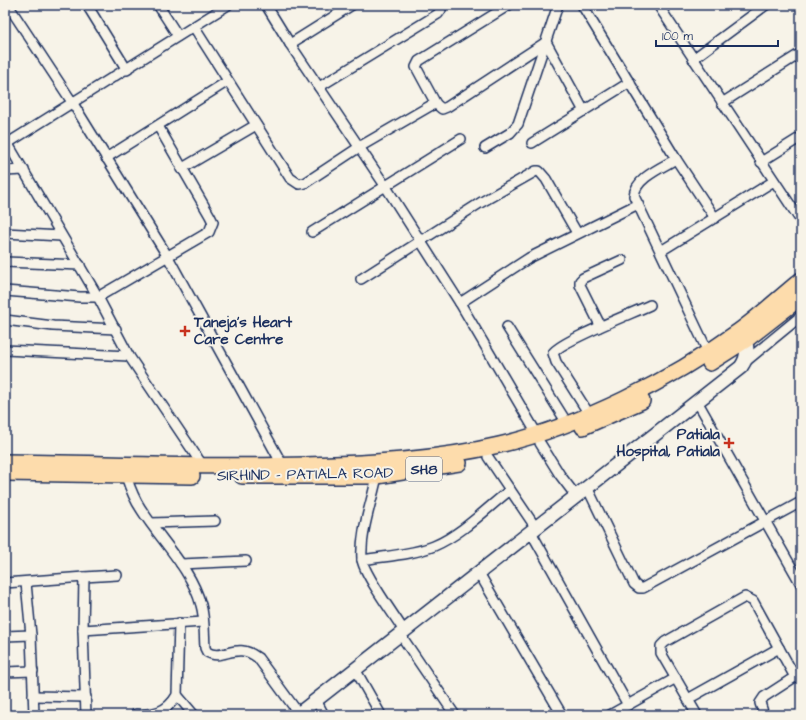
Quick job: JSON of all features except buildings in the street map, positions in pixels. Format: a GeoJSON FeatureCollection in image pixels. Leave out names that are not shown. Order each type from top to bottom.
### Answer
{"type":"FeatureCollection","features":[{"type":"Feature","properties":{"kind":"main road"},"geometry":{"type":"LineString","coordinates":[[5,462],[283,466],[378,470],[462,452],[539,439],[567,423],[635,393],[708,352],[743,335],[801,280]]}},
{"type":"Feature","properties":{"kind":"main road","name":"SIRHIND - PATIALA ROAD"},"geometry":{"type":"LineString","coordinates":[[5,473],[126,476],[378,470],[404,473],[488,457],[539,439],[590,425],[651,397],[801,297]]}},
{"type":"Feature","properties":{"kind":"street"},"geometry":{"type":"LineString","coordinates":[[8,5],[72,102],[168,257],[283,466]]}},
{"type":"Feature","properties":{"kind":"street"},"geometry":{"type":"LineString","coordinates":[[87,5],[127,70]]}},
{"type":"Feature","properties":{"kind":"street"},"geometry":{"type":"LineString","coordinates":[[158,5],[178,36]]}},
{"type":"Feature","properties":{"kind":"street"},"geometry":{"type":"LineString","coordinates":[[203,466],[129,356],[98,297],[6,141],[127,70],[228,5]]}},
{"type":"Feature","properties":{"kind":"street"},"geometry":{"type":"LineString","coordinates":[[266,5],[290,44],[361,146],[460,303],[560,475],[576,496]]}},
{"type":"Feature","properties":{"kind":"street"},"geometry":{"type":"LineString","coordinates":[[290,44],[352,5]]}},
{"type":"Feature","properties":{"kind":"street"},"geometry":{"type":"LineString","coordinates":[[319,87],[438,14],[441,10],[440,5]]}},
{"type":"Feature","properties":{"kind":"street"},"geometry":{"type":"LineString","coordinates":[[509,5],[418,61],[416,67],[436,104],[442,109],[447,107],[546,42]]}},
{"type":"Feature","properties":{"kind":"street"},"geometry":{"type":"LineString","coordinates":[[485,148],[510,134],[518,124],[558,5]]}},
{"type":"Feature","properties":{"kind":"street"},"geometry":{"type":"LineString","coordinates":[[582,5],[676,159],[715,218]]}},
{"type":"Feature","properties":{"kind":"street"},"geometry":{"type":"LineString","coordinates":[[658,5],[801,221]]}},
{"type":"Feature","properties":{"kind":"street"},"geometry":{"type":"LineString","coordinates":[[693,59],[766,5]]}},
{"type":"Feature","properties":{"kind":"street"},"geometry":{"type":"LineString","coordinates":[[194,27],[290,178],[300,184],[305,183],[361,146],[436,104]]}},
{"type":"Feature","properties":{"kind":"street"},"geometry":{"type":"LineString","coordinates":[[546,42],[584,111]]}},
{"type":"Feature","properties":{"kind":"street"},"geometry":{"type":"LineString","coordinates":[[722,103],[801,53]]}},
{"type":"Feature","properties":{"kind":"street"},"geometry":{"type":"LineString","coordinates":[[106,158],[228,82]]}},
{"type":"Feature","properties":{"kind":"street"},"geometry":{"type":"LineString","coordinates":[[532,143],[630,82]]}},
{"type":"Feature","properties":{"kind":"street"},"geometry":{"type":"LineString","coordinates":[[181,169],[256,125]]}},
{"type":"Feature","properties":{"kind":"street"},"geometry":{"type":"LineString","coordinates":[[5,291],[98,297],[209,232],[212,228],[213,222],[181,169],[158,126]]}},
{"type":"Feature","properties":{"kind":"street"},"geometry":{"type":"LineString","coordinates":[[762,162],[801,137]]}},
{"type":"Feature","properties":{"kind":"street"},"geometry":{"type":"LineString","coordinates":[[312,232],[461,139]]}},
{"type":"Feature","properties":{"kind":"street"},"geometry":{"type":"LineString","coordinates":[[676,159],[650,174],[637,186],[634,196],[708,352]]}},
{"type":"Feature","properties":{"kind":"street"},"geometry":{"type":"LineString","coordinates":[[5,171],[24,170]]}},
{"type":"Feature","properties":{"kind":"street"},"geometry":{"type":"LineString","coordinates":[[361,279],[420,240],[536,171],[538,171],[546,179],[577,233]]}},
{"type":"Feature","properties":{"kind":"street"},"geometry":{"type":"LineString","coordinates":[[661,251],[774,181]]}},
{"type":"Feature","properties":{"kind":"street"},"geometry":{"type":"LineString","coordinates":[[460,303],[529,258],[638,204]]}},
{"type":"Feature","properties":{"kind":"street"},"geometry":{"type":"LineString","coordinates":[[5,233],[61,236]]}},
{"type":"Feature","properties":{"kind":"street"},"geometry":{"type":"LineString","coordinates":[[599,327],[599,323],[580,285],[580,281],[583,278],[622,260]]}},
{"type":"Feature","properties":{"kind":"street"},"geometry":{"type":"LineString","coordinates":[[5,262],[80,266]]}},
{"type":"Feature","properties":{"kind":"street"},"geometry":{"type":"LineString","coordinates":[[589,414],[556,362],[553,353],[555,349],[599,327],[650,305]]}},
{"type":"Feature","properties":{"kind":"street"},"geometry":{"type":"LineString","coordinates":[[126,476],[132,494],[181,564],[198,596],[202,606],[205,648],[207,652],[215,655],[241,650],[252,653],[258,658],[298,714],[479,573],[586,487],[697,402],[801,316]]}},
{"type":"Feature","properties":{"kind":"street"},"geometry":{"type":"LineString","coordinates":[[5,320],[53,326],[116,329]]}},
{"type":"Feature","properties":{"kind":"street"},"geometry":{"type":"LineString","coordinates":[[507,327],[567,423]]}},
{"type":"Feature","properties":{"kind":"street"},"geometry":{"type":"LineString","coordinates":[[743,335],[747,353],[745,362]]}},
{"type":"Feature","properties":{"kind":"street"},"geometry":{"type":"LineString","coordinates":[[5,350],[129,356]]}},
{"type":"Feature","properties":{"kind":"street"},"geometry":{"type":"LineString","coordinates":[[697,402],[765,521],[800,578]]}},
{"type":"Feature","properties":{"kind":"street"},"geometry":{"type":"LineString","coordinates":[[488,457],[510,490],[533,530],[628,705]]}},
{"type":"Feature","properties":{"kind":"street"},"geometry":{"type":"LineString","coordinates":[[378,470],[367,517],[362,560],[402,632],[455,715]]}},
{"type":"Feature","properties":{"kind":"street"},"geometry":{"type":"LineString","coordinates":[[586,487],[634,584],[638,588],[643,588],[801,502]]}},
{"type":"Feature","properties":{"kind":"street"},"geometry":{"type":"LineString","coordinates":[[362,560],[420,551],[434,546],[449,538],[510,490]]}},
{"type":"Feature","properties":{"kind":"street"},"geometry":{"type":"LineString","coordinates":[[151,523],[215,521]]}},
{"type":"Feature","properties":{"kind":"street"},"geometry":{"type":"LineString","coordinates":[[181,564],[246,560]]}},
{"type":"Feature","properties":{"kind":"street"},"geometry":{"type":"LineString","coordinates":[[479,573],[562,715]]}},
{"type":"Feature","properties":{"kind":"street"},"geometry":{"type":"LineString","coordinates":[[5,583],[26,583],[117,575]]}},
{"type":"Feature","properties":{"kind":"street"},"geometry":{"type":"LineString","coordinates":[[84,577],[83,630],[86,715]]}},
{"type":"Feature","properties":{"kind":"street"},"geometry":{"type":"LineString","coordinates":[[26,583],[31,635],[34,715]]}},
{"type":"Feature","properties":{"kind":"street"},"geometry":{"type":"LineString","coordinates":[[697,715],[662,653],[661,646],[665,642],[745,597],[753,601],[779,648],[798,675],[764,697],[760,703],[764,715]]}},
{"type":"Feature","properties":{"kind":"street"},"geometry":{"type":"LineString","coordinates":[[83,630],[203,622]]}},
{"type":"Feature","properties":{"kind":"street"},"geometry":{"type":"LineString","coordinates":[[136,714],[159,714],[172,704],[177,696],[179,623]]}},
{"type":"Feature","properties":{"kind":"street"},"geometry":{"type":"LineString","coordinates":[[5,636],[31,635]]}},
{"type":"Feature","properties":{"kind":"street"},"geometry":{"type":"LineString","coordinates":[[688,699],[779,648]]}},
{"type":"Feature","properties":{"kind":"street"},"geometry":{"type":"LineString","coordinates":[[355,669],[381,715]]}},
{"type":"Feature","properties":{"kind":"street"},"geometry":{"type":"LineString","coordinates":[[5,672],[33,671]]}},
{"type":"Feature","properties":{"kind":"street"},"geometry":{"type":"LineString","coordinates":[[610,715],[676,678]]}},
{"type":"Feature","properties":{"kind":"street"},"geometry":{"type":"LineString","coordinates":[[34,696],[86,697]]}},
{"type":"Feature","properties":{"kind":"street"},"geometry":{"type":"LineString","coordinates":[[177,696],[194,715]]}},
{"type":"Feature","properties":{"kind":"street"},"geometry":{"type":"LineString","coordinates":[[316,700],[324,715]]}},
{"type":"Feature","properties":{"kind":"place","name":"Taneja's Heart Care Centre"},"geometry":{"type":"Point","coordinates":[185,331]}},
{"type":"Feature","properties":{"kind":"place","name":"Patiala Hospital, Patiala"},"geometry":{"type":"Point","coordinates":[729,443]}}]}
